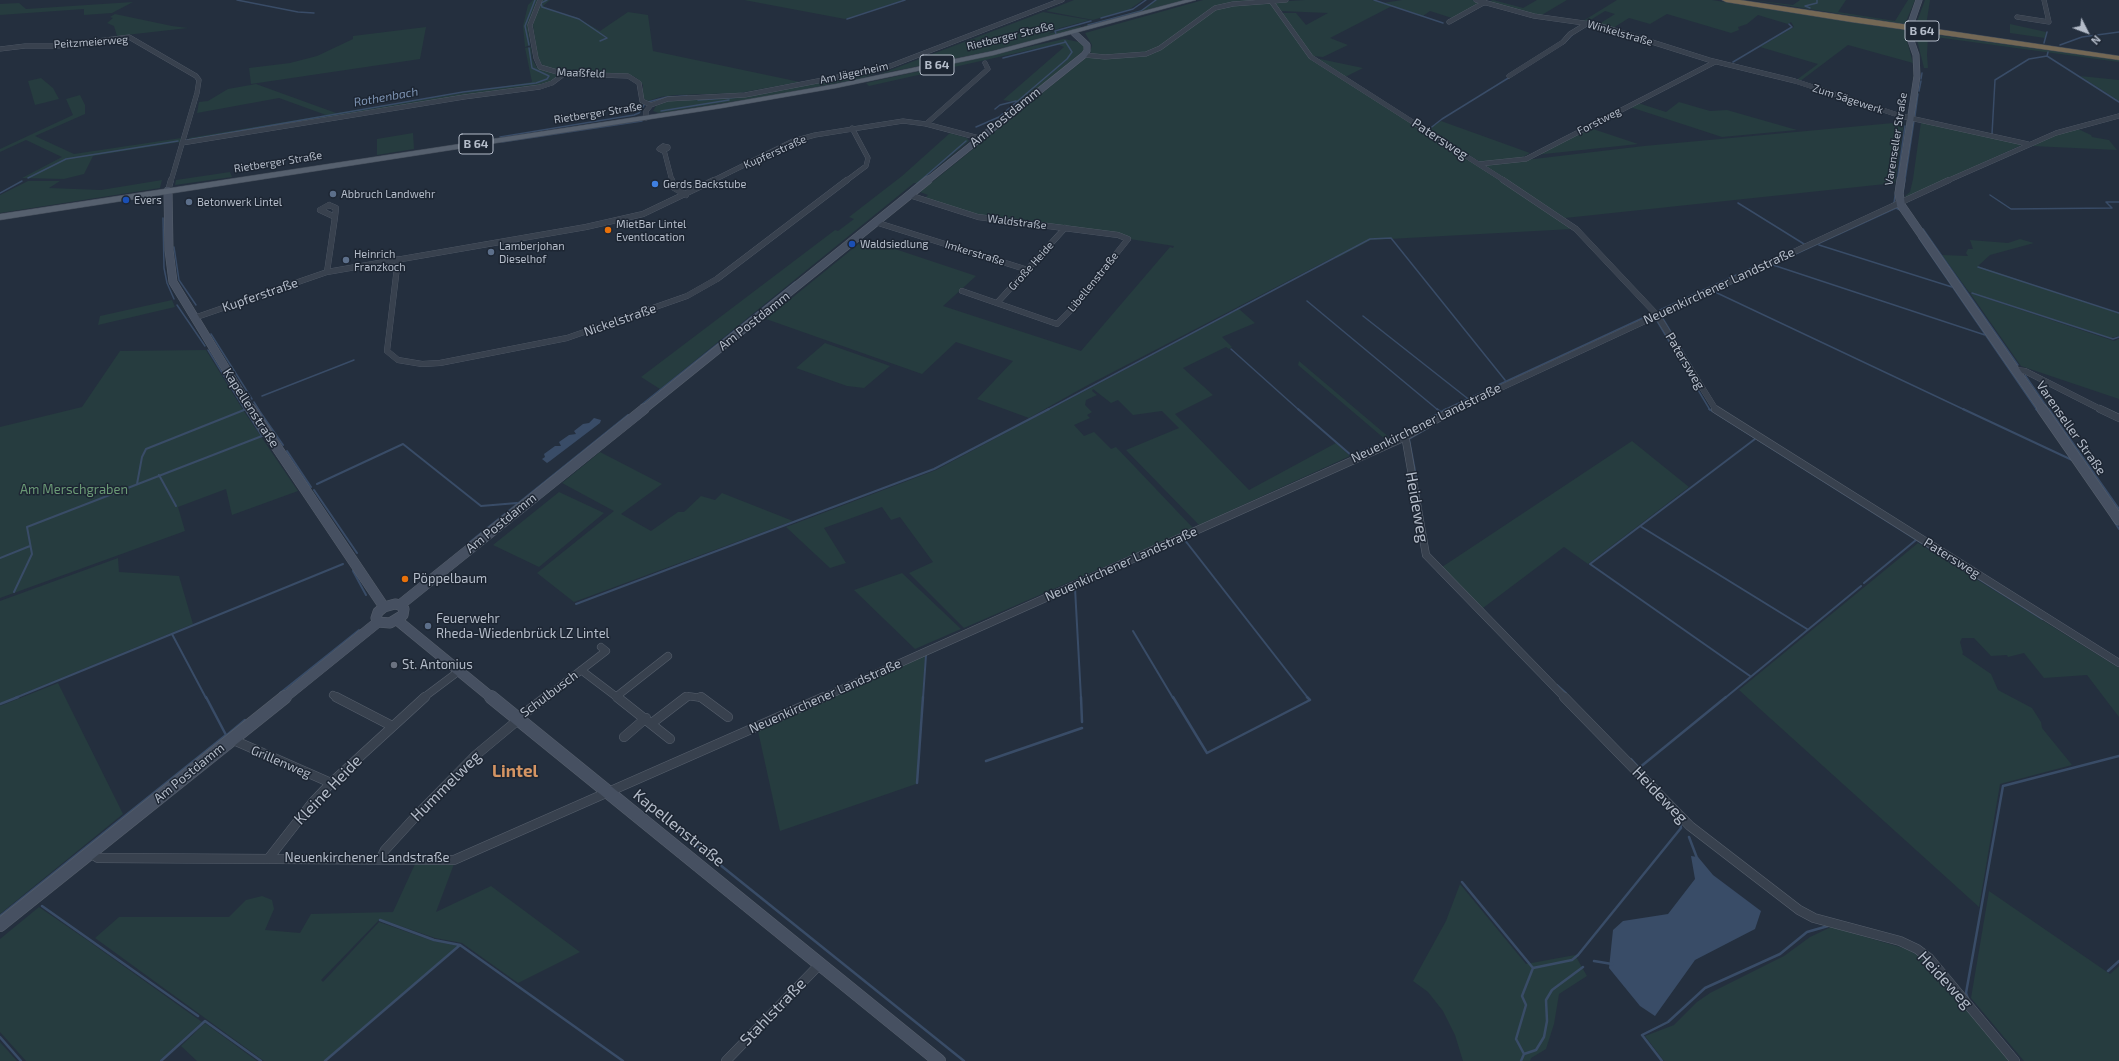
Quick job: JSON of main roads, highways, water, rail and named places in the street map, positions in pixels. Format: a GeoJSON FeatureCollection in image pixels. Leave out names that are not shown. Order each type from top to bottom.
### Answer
{"type":"FeatureCollection","features":[{"type":"Feature","properties":{"kind":"highway","name":"B 64"},"geometry":{"type":"LineString","coordinates":[[1726,0],[1858,22],[2119,57]]}},
{"type":"Feature","properties":{"kind":"highway","name":"B 64"},"geometry":{"type":"LineString","coordinates":[[1740,0],[2119,57]]}},
{"type":"Feature","properties":{"kind":"main road","name":"Rietberger Straße"},"geometry":{"type":"LineString","coordinates":[[0,217],[646,118],[841,85],[972,58],[1074,33],[1193,0]]}},
{"type":"Feature","properties":{"kind":"water"},"geometry":{"type":"Polygon","coordinates":[[[594,418],[601,420],[600,423],[547,463],[542,459],[545,457],[544,454],[555,446],[561,446],[559,442],[569,435],[576,434],[574,431],[583,424],[589,423],[594,418]]]}},
{"type":"Feature","properties":{"kind":"water"},"geometry":{"type":"Polygon","coordinates":[[[1691,856],[1698,857],[1713,875],[1761,911],[1755,929],[1695,960],[1655,1016],[1640,1006],[1609,968],[1613,930],[1623,921],[1668,914],[1695,879],[1691,856]]]}},
{"type":"Feature","properties":{"kind":"waterway"},"geometry":{"type":"LineString","coordinates":[[237,0],[298,12],[314,13]]}},
{"type":"Feature","properties":{"kind":"waterway","name":"Rothenbach"},"geometry":{"type":"LineString","coordinates":[[529,45],[525,26],[535,0]]}},
{"type":"Feature","properties":{"kind":"waterway"},"geometry":{"type":"LineString","coordinates":[[547,0],[541,3],[542,7],[579,19],[607,38],[600,41]]}},
{"type":"Feature","properties":{"kind":"waterway"},"geometry":{"type":"LineString","coordinates":[[847,19],[905,0]]}},
{"type":"Feature","properties":{"kind":"waterway"},"geometry":{"type":"LineString","coordinates":[[1101,18],[1133,9],[1146,0]]}},
{"type":"Feature","properties":{"kind":"waterway"},"geometry":{"type":"LineString","coordinates":[[1088,25],[1141,11],[1156,0]]}},
{"type":"Feature","properties":{"kind":"waterway"},"geometry":{"type":"LineString","coordinates":[[1374,0],[1443,23]]}},
{"type":"Feature","properties":{"kind":"waterway"},"geometry":{"type":"LineString","coordinates":[[1810,8],[1805,6],[1817,3],[1817,0]]}},
{"type":"Feature","properties":{"kind":"waterway"},"geometry":{"type":"LineString","coordinates":[[1056,34],[1055,31],[1091,21]]}},
{"type":"Feature","properties":{"kind":"waterway"},"geometry":{"type":"LineString","coordinates":[[1733,62],[1792,27],[1789,24]]}},
{"type":"Feature","properties":{"kind":"waterway"},"geometry":{"type":"LineString","coordinates":[[2044,43],[2047,32]]}},
{"type":"Feature","properties":{"kind":"waterway"},"geometry":{"type":"LineString","coordinates":[[2060,45],[2082,37],[2119,32]]}},
{"type":"Feature","properties":{"kind":"waterway"},"geometry":{"type":"LineString","coordinates":[[1563,44],[1574,33]]}},
{"type":"Feature","properties":{"kind":"waterway"},"geometry":{"type":"LineString","coordinates":[[976,127],[999,117],[1067,59],[1072,52],[1066,42]]}},
{"type":"Feature","properties":{"kind":"waterway"},"geometry":{"type":"LineString","coordinates":[[1003,58],[1066,42]]}},
{"type":"Feature","properties":{"kind":"waterway","name":"Rothenbach"},"geometry":{"type":"LineString","coordinates":[[187,140],[463,92],[536,83],[547,79],[549,76],[532,68],[529,48]]}},
{"type":"Feature","properties":{"kind":"waterway"},"geometry":{"type":"LineString","coordinates":[[2047,56],[2048,52]]}},
{"type":"Feature","properties":{"kind":"waterway"},"geometry":{"type":"LineString","coordinates":[[1992,134],[1995,80],[2029,59],[2047,56]]}},
{"type":"Feature","properties":{"kind":"waterway"},"geometry":{"type":"LineString","coordinates":[[2047,56],[2119,102]]}},
{"type":"Feature","properties":{"kind":"waterway"},"geometry":{"type":"LineString","coordinates":[[879,67],[888,64]]}},
{"type":"Feature","properties":{"kind":"waterway"},"geometry":{"type":"LineString","coordinates":[[1921,79],[1922,73]]}},
{"type":"Feature","properties":{"kind":"waterway"},"geometry":{"type":"LineString","coordinates":[[1428,130],[1442,119],[1510,77]]}},
{"type":"Feature","properties":{"kind":"waterway"},"geometry":{"type":"LineString","coordinates":[[1919,91],[1921,81]]}},
{"type":"Feature","properties":{"kind":"waterway"},"geometry":{"type":"LineString","coordinates":[[1915,116],[1918,94]]}},
{"type":"Feature","properties":{"kind":"waterway"},"geometry":{"type":"LineString","coordinates":[[648,102],[667,97],[687,96]]}},
{"type":"Feature","properties":{"kind":"waterway"},"geometry":{"type":"LineString","coordinates":[[698,100],[741,97]]}},
{"type":"Feature","properties":{"kind":"waterway"},"geometry":{"type":"LineString","coordinates":[[661,111],[729,100]]}},
{"type":"Feature","properties":{"kind":"waterway"},"geometry":{"type":"LineString","coordinates":[[995,109],[1000,105],[1016,101]]}},
{"type":"Feature","properties":{"kind":"waterway"},"geometry":{"type":"LineString","coordinates":[[500,137],[634,115],[639,113],[644,105]]}},
{"type":"Feature","properties":{"kind":"waterway"},"geometry":{"type":"LineString","coordinates":[[502,142],[642,121]]}},
{"type":"Feature","properties":{"kind":"waterway"},"geometry":{"type":"LineString","coordinates":[[1903,193],[1914,121]]}},
{"type":"Feature","properties":{"kind":"waterway"},"geometry":{"type":"LineString","coordinates":[[1892,204],[1894,203],[1905,126]]}},
{"type":"Feature","properties":{"kind":"waterway","name":"Rothenbach"},"geometry":{"type":"LineString","coordinates":[[28,178],[66,159],[178,141]]}},
{"type":"Feature","properties":{"kind":"waterway"},"geometry":{"type":"LineString","coordinates":[[905,194],[966,141]]}},
{"type":"Feature","properties":{"kind":"waterway","name":"Rothenbach"},"geometry":{"type":"LineString","coordinates":[[0,193],[22,181]]}},
{"type":"Feature","properties":{"kind":"waterway"},"geometry":{"type":"LineString","coordinates":[[1990,195],[2011,209],[2112,208],[2106,202],[2119,202]]}},
{"type":"Feature","properties":{"kind":"waterway"},"geometry":{"type":"LineString","coordinates":[[1738,203],[1804,244]]}},
{"type":"Feature","properties":{"kind":"waterway"},"geometry":{"type":"LineString","coordinates":[[1715,291],[1896,208],[1900,210]]}},
{"type":"Feature","properties":{"kind":"waterway"},"geometry":{"type":"LineString","coordinates":[[163,218],[164,268],[167,283],[174,299]]}},
{"type":"Feature","properties":{"kind":"waterway"},"geometry":{"type":"LineString","coordinates":[[1923,229],[2018,365]]}},
{"type":"Feature","properties":{"kind":"waterway"},"geometry":{"type":"LineString","coordinates":[[1047,410],[1370,239],[1391,238],[1505,380]]}},
{"type":"Feature","properties":{"kind":"waterway"},"geometry":{"type":"LineString","coordinates":[[1919,238],[2037,410]]}},
{"type":"Feature","properties":{"kind":"waterway"},"geometry":{"type":"LineString","coordinates":[[1819,245],[1952,287]]}},
{"type":"Feature","properties":{"kind":"waterway"},"geometry":{"type":"LineString","coordinates":[[174,247],[179,280],[196,305]]}},
{"type":"Feature","properties":{"kind":"waterway"},"geometry":{"type":"LineString","coordinates":[[1660,310],[1771,259]]}},
{"type":"Feature","properties":{"kind":"waterway"},"geometry":{"type":"LineString","coordinates":[[1773,265],[1985,335]]}},
{"type":"Feature","properties":{"kind":"waterway"},"geometry":{"type":"LineString","coordinates":[[1978,267],[2119,313]]}},
{"type":"Feature","properties":{"kind":"waterway"},"geometry":{"type":"LineString","coordinates":[[641,405],[795,282]]}},
{"type":"Feature","properties":{"kind":"waterway"},"geometry":{"type":"LineString","coordinates":[[1715,292],[1965,410]]}},
{"type":"Feature","properties":{"kind":"waterway"},"geometry":{"type":"LineString","coordinates":[[1972,293],[2113,339],[2119,337]]}},
{"type":"Feature","properties":{"kind":"waterway"},"geometry":{"type":"LineString","coordinates":[[1307,301],[1438,410]]}},
{"type":"Feature","properties":{"kind":"waterway"},"geometry":{"type":"LineString","coordinates":[[177,305],[205,346]]}},
{"type":"Feature","properties":{"kind":"waterway"},"geometry":{"type":"LineString","coordinates":[[1445,409],[1649,315]]}},
{"type":"Feature","properties":{"kind":"waterway"},"geometry":{"type":"LineString","coordinates":[[1664,315],[1662,317],[1692,367]]}},
{"type":"Feature","properties":{"kind":"waterway"},"geometry":{"type":"LineString","coordinates":[[1363,316],[1467,398]]}},
{"type":"Feature","properties":{"kind":"waterway"},"geometry":{"type":"LineString","coordinates":[[1654,320],[1657,321],[1710,409]]}},
{"type":"Feature","properties":{"kind":"waterway"},"geometry":{"type":"LineString","coordinates":[[211,334],[252,399]]}},
{"type":"Feature","properties":{"kind":"waterway"},"geometry":{"type":"LineString","coordinates":[[1231,349],[1299,410]]}},
{"type":"Feature","properties":{"kind":"waterway"},"geometry":{"type":"LineString","coordinates":[[208,350],[245,410]]}},
{"type":"Feature","properties":{"kind":"waterway"},"geometry":{"type":"LineString","coordinates":[[262,396],[354,360]]}},
{"type":"Feature","properties":{"kind":"waterway"},"geometry":{"type":"LineString","coordinates":[[2025,375],[2049,410]]}},
{"type":"Feature","properties":{"kind":"waterway"},"geometry":{"type":"LineString","coordinates":[[254,402],[259,410]]}},
{"type":"Feature","properties":{"kind":"waterway"},"geometry":{"type":"LineString","coordinates":[[159,476],[262,436],[245,409]]}},
{"type":"Feature","properties":{"kind":"waterway"},"geometry":{"type":"LineString","coordinates":[[258,409],[283,445]]}},
{"type":"Feature","properties":{"kind":"waterway"},"geometry":{"type":"LineString","coordinates":[[576,604],[934,469],[1049,409]]}},
{"type":"Feature","properties":{"kind":"waterway"},"geometry":{"type":"LineString","coordinates":[[1298,409],[1352,456],[1406,432],[1441,412]]}},
{"type":"Feature","properties":{"kind":"waterway"},"geometry":{"type":"LineString","coordinates":[[1437,409],[1441,412]]}},
{"type":"Feature","properties":{"kind":"waterway"},"geometry":{"type":"LineString","coordinates":[[1441,412],[1445,409]]}},
{"type":"Feature","properties":{"kind":"waterway"},"geometry":{"type":"LineString","coordinates":[[1710,409],[2042,619]]}},
{"type":"Feature","properties":{"kind":"waterway"},"geometry":{"type":"LineString","coordinates":[[1963,409],[2072,460]]}},
{"type":"Feature","properties":{"kind":"waterway"},"geometry":{"type":"LineString","coordinates":[[2049,409],[2119,509]]}},
{"type":"Feature","properties":{"kind":"waterway"},"geometry":{"type":"LineString","coordinates":[[137,484],[142,457],[146,449],[244,410]]}},
{"type":"Feature","properties":{"kind":"waterway"},"geometry":{"type":"LineString","coordinates":[[470,542],[628,415]]}},
{"type":"Feature","properties":{"kind":"waterway"},"geometry":{"type":"LineString","coordinates":[[1416,476],[1409,439],[1428,428]]}},
{"type":"Feature","properties":{"kind":"waterway"},"geometry":{"type":"LineString","coordinates":[[1640,526],[1755,439]]}},
{"type":"Feature","properties":{"kind":"waterway"},"geometry":{"type":"LineString","coordinates":[[317,484],[403,444],[481,506],[517,503]]}},
{"type":"Feature","properties":{"kind":"waterway"},"geometry":{"type":"LineString","coordinates":[[287,451],[311,487]]}},
{"type":"Feature","properties":{"kind":"waterway"},"geometry":{"type":"LineString","coordinates":[[14,592],[32,554],[27,527],[159,476]]}},
{"type":"Feature","properties":{"kind":"waterway"},"geometry":{"type":"LineString","coordinates":[[159,476],[176,506]]}},
{"type":"Feature","properties":{"kind":"waterway"},"geometry":{"type":"LineString","coordinates":[[314,490],[357,553]]}},
{"type":"Feature","properties":{"kind":"waterway"},"geometry":{"type":"LineString","coordinates":[[2112,518],[2119,529]]}},
{"type":"Feature","properties":{"kind":"waterway"},"geometry":{"type":"LineString","coordinates":[[1640,526],[1807,629]]}},
{"type":"Feature","properties":{"kind":"waterway"},"geometry":{"type":"LineString","coordinates":[[1640,526],[1590,564],[1750,676]]}},
{"type":"Feature","properties":{"kind":"waterway"},"geometry":{"type":"LineString","coordinates":[[1184,539],[1308,698]]}},
{"type":"Feature","properties":{"kind":"waterway"},"geometry":{"type":"LineString","coordinates":[[1864,583],[1916,540]]}},
{"type":"Feature","properties":{"kind":"waterway"},"geometry":{"type":"LineString","coordinates":[[0,558],[30,546]]}},
{"type":"Feature","properties":{"kind":"waterway"},"geometry":{"type":"LineString","coordinates":[[15,698],[343,564]]}},
{"type":"Feature","properties":{"kind":"waterway"},"geometry":{"type":"LineString","coordinates":[[353,571],[366,595]]}},
{"type":"Feature","properties":{"kind":"waterway"},"geometry":{"type":"LineString","coordinates":[[1725,698],[1861,586]]}},
{"type":"Feature","properties":{"kind":"waterway"},"geometry":{"type":"LineString","coordinates":[[1075,588],[1081,698]]}},
{"type":"Feature","properties":{"kind":"waterway"},"geometry":{"type":"LineString","coordinates":[[280,693],[359,630]]}},
{"type":"Feature","properties":{"kind":"waterway"},"geometry":{"type":"LineString","coordinates":[[1133,631],[1173,698]]}},
{"type":"Feature","properties":{"kind":"waterway"},"geometry":{"type":"LineString","coordinates":[[172,634],[206,698]]}},
{"type":"Feature","properties":{"kind":"waterway"},"geometry":{"type":"LineString","coordinates":[[923,698],[926,655]]}},
{"type":"Feature","properties":{"kind":"waterway"},"geometry":{"type":"LineString","coordinates":[[1557,685],[1566,693]]}},
{"type":"Feature","properties":{"kind":"waterway"},"geometry":{"type":"LineString","coordinates":[[0,704],[18,697]]}},
{"type":"Feature","properties":{"kind":"waterway"},"geometry":{"type":"LineString","coordinates":[[0,916],[226,735],[206,697]]}},
{"type":"Feature","properties":{"kind":"waterway"},"geometry":{"type":"LineString","coordinates":[[917,783],[923,697]]}},
{"type":"Feature","properties":{"kind":"waterway"},"geometry":{"type":"LineString","coordinates":[[1081,697],[1082,722]]}},
{"type":"Feature","properties":{"kind":"waterway"},"geometry":{"type":"LineString","coordinates":[[1173,697],[1207,753],[1310,700],[1308,698]]}},
{"type":"Feature","properties":{"kind":"waterway"},"geometry":{"type":"LineString","coordinates":[[1631,759],[1639,768],[1726,697]]}},
{"type":"Feature","properties":{"kind":"waterway"},"geometry":{"type":"LineString","coordinates":[[227,735],[245,720]]}},
{"type":"Feature","properties":{"kind":"waterway"},"geometry":{"type":"LineString","coordinates":[[986,761],[1082,728]]}},
{"type":"Feature","properties":{"kind":"waterway"},"geometry":{"type":"LineString","coordinates":[[1968,999],[1966,993],[2003,786],[2119,756]]}},
{"type":"Feature","properties":{"kind":"waterway"},"geometry":{"type":"LineString","coordinates":[[1533,968],[1572,960],[1578,955],[1681,828],[1680,822]]}},
{"type":"Feature","properties":{"kind":"waterway"},"geometry":{"type":"LineString","coordinates":[[668,823],[964,1061]]}},
{"type":"Feature","properties":{"kind":"waterway"},"geometry":{"type":"LineString","coordinates":[[1689,837],[1697,858]]}},
{"type":"Feature","properties":{"kind":"waterway"},"geometry":{"type":"LineString","coordinates":[[1462,882],[1533,968]]}},
{"type":"Feature","properties":{"kind":"waterway"},"geometry":{"type":"LineString","coordinates":[[42,906],[198,1016]]}},
{"type":"Feature","properties":{"kind":"waterway"},"geometry":{"type":"LineString","coordinates":[[380,920],[434,940],[460,945]]}},
{"type":"Feature","properties":{"kind":"waterway"},"geometry":{"type":"LineString","coordinates":[[1662,1061],[1642,1035],[1668,1022],[1705,988],[1780,954],[1807,932],[1828,926]]}},
{"type":"Feature","properties":{"kind":"waterway"},"geometry":{"type":"LineString","coordinates":[[325,1061],[460,945]]}},
{"type":"Feature","properties":{"kind":"waterway"},"geometry":{"type":"LineString","coordinates":[[460,945],[623,1061]]}},
{"type":"Feature","properties":{"kind":"waterway"},"geometry":{"type":"LineString","coordinates":[[1594,961],[1612,964]]}},
{"type":"Feature","properties":{"kind":"waterway"},"geometry":{"type":"LineString","coordinates":[[2108,971],[2119,961]]}},
{"type":"Feature","properties":{"kind":"waterway"},"geometry":{"type":"LineString","coordinates":[[1524,1054],[1536,1050],[1544,1037],[1547,1021],[1546,1000],[1552,990],[1583,967]]}},
{"type":"Feature","properties":{"kind":"waterway"},"geometry":{"type":"LineString","coordinates":[[1524,1054],[1516,1039],[1526,1005],[1522,996],[1533,968]]}},
{"type":"Feature","properties":{"kind":"waterway"},"geometry":{"type":"LineString","coordinates":[[161,1061],[205,1021],[261,1061]]}},
{"type":"Feature","properties":{"kind":"waterway"},"geometry":{"type":"LineString","coordinates":[[0,1037],[21,1061]]}},
{"type":"Feature","properties":{"kind":"waterway"},"geometry":{"type":"LineString","coordinates":[[1521,1061],[1524,1054]]}},
{"type":"Feature","properties":{"kind":"place","name":"Gerds Backstube"},"geometry":{"type":"Point","coordinates":[655,184]}},
{"type":"Feature","properties":{"kind":"place","name":"Abbruch Landwehr"},"geometry":{"type":"Point","coordinates":[333,194]}},
{"type":"Feature","properties":{"kind":"place","name":"Evers"},"geometry":{"type":"Point","coordinates":[126,200]}},
{"type":"Feature","properties":{"kind":"place","name":"Betonwerk Lintel"},"geometry":{"type":"Point","coordinates":[189,202]}},
{"type":"Feature","properties":{"kind":"place","name":"MietBar Lintel Eventlocation"},"geometry":{"type":"Point","coordinates":[608,230]}},
{"type":"Feature","properties":{"kind":"place","name":"Waldsiedlung"},"geometry":{"type":"Point","coordinates":[852,244]}},
{"type":"Feature","properties":{"kind":"place","name":"Lamberjohan Dieselhof"},"geometry":{"type":"Point","coordinates":[491,252]}},
{"type":"Feature","properties":{"kind":"place","name":"Heinrich Franzkoch"},"geometry":{"type":"Point","coordinates":[346,260]}},
{"type":"Feature","properties":{"kind":"place","name":"Pöppelbaum"},"geometry":{"type":"Point","coordinates":[405,579]}},
{"type":"Feature","properties":{"kind":"place","name":"Feuerwehr Rheda-Wiedenbrück LZ Lintel"},"geometry":{"type":"Point","coordinates":[428,626]}},
{"type":"Feature","properties":{"kind":"place","name":"St. Antonius"},"geometry":{"type":"Point","coordinates":[394,665]}},
{"type":"Feature","properties":{"kind":"district","name":"Lintel"},"geometry":{"type":"Point","coordinates":[515,771]}},
{"type":"Feature","properties":{"kind":"park label","name":"Am Merschgraben"},"geometry":{"type":"Point","coordinates":[74,490]}}]}
